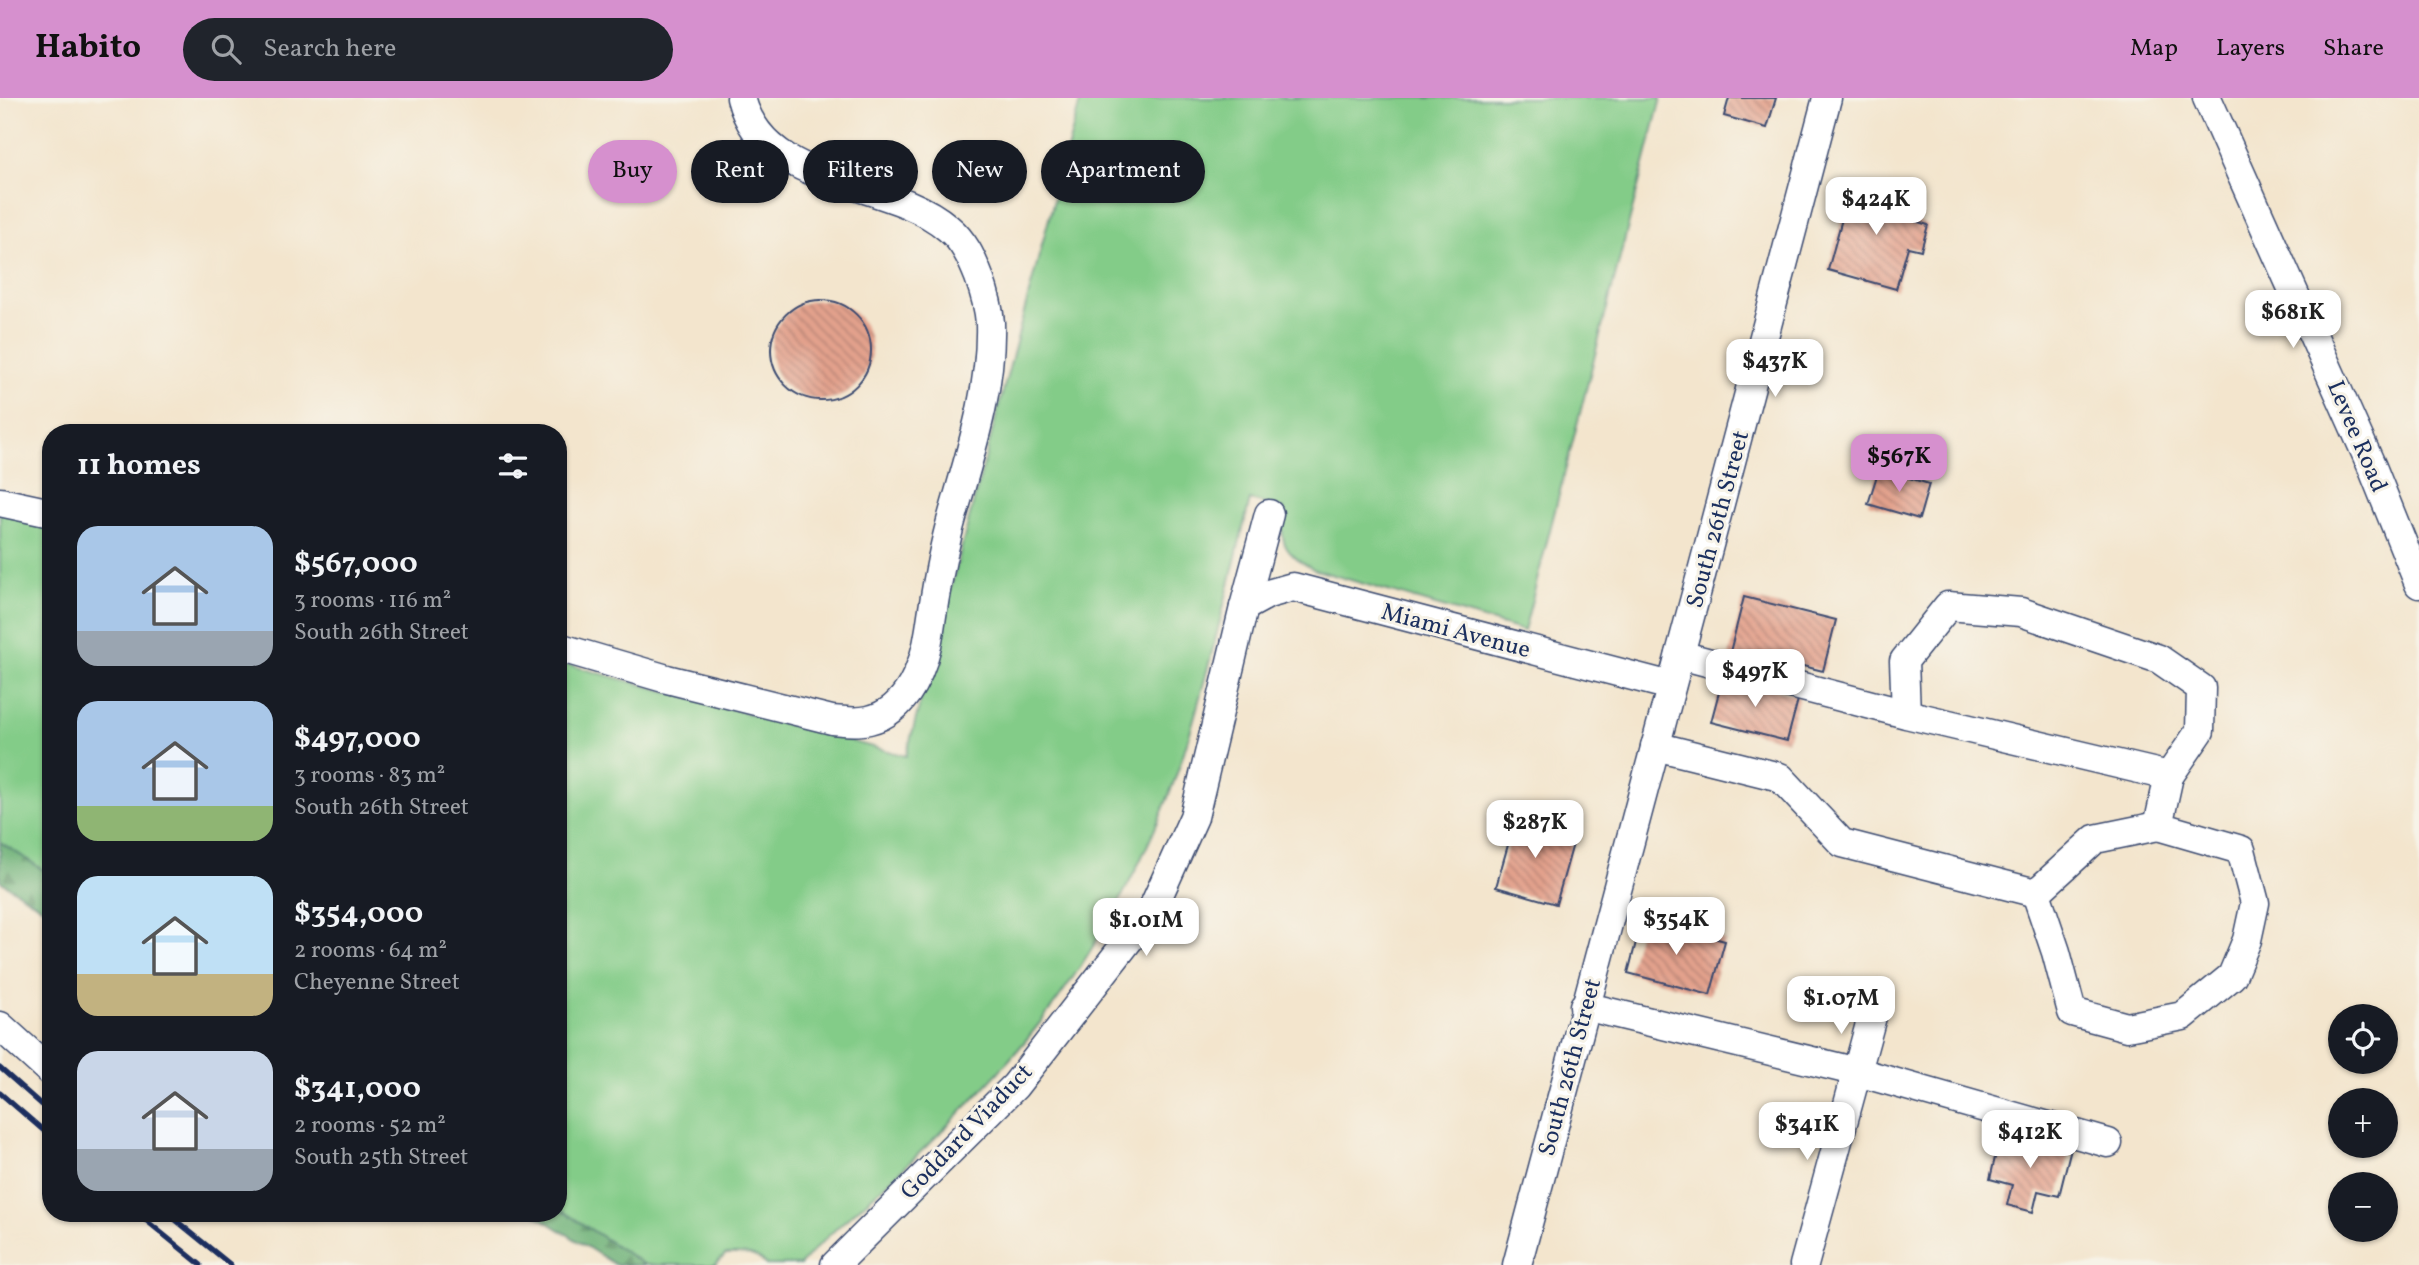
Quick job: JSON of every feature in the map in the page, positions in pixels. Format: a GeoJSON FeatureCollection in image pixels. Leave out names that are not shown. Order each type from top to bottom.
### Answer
{"type":"FeatureCollection","features":[{"type":"Feature","properties":{"kind":"street"},"geometry":{"type":"LineString","coordinates":[[567,650],[667,679],[832,720],[853,722],[870,720],[888,712],[900,701],[911,686],[928,643],[935,589],[985,394],[990,355],[990,320],[982,286],[970,254],[949,229],[918,208],[814,173],[785,158],[759,134],[741,98]]}},
{"type":"Feature","properties":{"kind":"street","name":"South 26th Street"},"geometry":{"type":"LineString","coordinates":[[1517,1265],[1584,1006],[1756,374],[1827,98]]}},
{"type":"Feature","properties":{"kind":"street","name":"Levee Road"},"geometry":{"type":"LineString","coordinates":[[2207,98],[2372,467],[2419,584]]}},
{"type":"Feature","properties":{"kind":"street"},"geometry":{"type":"LineString","coordinates":[[0,502],[42,511]]}},
{"type":"Feature","properties":{"kind":"street","name":"Goddard Viaduct"},"geometry":{"type":"LineString","coordinates":[[835,1265],[1015,1086],[1152,910],[1194,817],[1269,514]]}},
{"type":"Feature","properties":{"kind":"street","name":"Miami Avenue"},"geometry":{"type":"LineString","coordinates":[[1244,607],[1268,594],[1293,587],[1671,687]]}},
{"type":"Feature","properties":{"kind":"street"},"geometry":{"type":"LineString","coordinates":[[1906,714],[1904,661],[1948,606],[2021,612],[2159,659],[2201,688],[2200,731],[2169,776],[2158,826]]}},
{"type":"Feature","properties":{"kind":"street"},"geometry":{"type":"LineString","coordinates":[[1680,655],[1906,714],[2169,776]]}},
{"type":"Feature","properties":{"kind":"street"},"geometry":{"type":"LineString","coordinates":[[1655,746],[1780,777],[1842,843],[2036,893]]}},
{"type":"Feature","properties":{"kind":"street"},"geometry":{"type":"LineString","coordinates":[[2158,826],[2241,850],[2255,903],[2247,940],[2232,976],[2183,1016],[2127,1027],[2072,1012],[2036,893],[2095,839],[2158,826]]}},
{"type":"Feature","properties":{"kind":"street"},"geometry":{"type":"LineString","coordinates":[[1584,1006],[1857,1072],[2108,1143]]}},
{"type":"Feature","properties":{"kind":"street"},"geometry":{"type":"LineString","coordinates":[[1804,1265],[1873,1013]]}},
{"type":"Feature","properties":{"kind":"street"},"geometry":{"type":"LineString","coordinates":[[0,1026],[42,1064]]}},
{"type":"Feature","properties":{"kind":"green space"},"geometry":{"type":"Polygon","coordinates":[[[1081,98],[1661,98],[1524,631],[1313,569],[1295,557],[1285,545],[1282,531],[1284,509],[1250,500],[1213,648],[1177,774],[1145,851],[1105,927],[1059,997],[1005,1064],[958,1115],[800,1265],[766,1265],[753,1256],[726,1254],[715,1265],[645,1265],[567,1214],[567,664],[906,756],[1053,203],[1205,203],[1205,140],[1070,140],[1081,98]]]}},
{"type":"Feature","properties":{"kind":"green space"},"geometry":{"type":"Polygon","coordinates":[[[0,511],[42,522],[42,869],[0,842],[0,511]]]}},
{"type":"Feature","properties":{"kind":"green space"},"geometry":{"type":"Polygon","coordinates":[[[0,842],[42,869],[42,907],[0,881],[0,842]]]}},
{"type":"Feature","properties":{"kind":"green space"},"geometry":{"type":"Polygon","coordinates":[[[567,1214],[645,1265],[616,1265],[547,1222],[567,1222],[567,1214]]]}},
{"type":"Feature","properties":{"kind":"building"},"geometry":{"type":"Polygon","coordinates":[[[1729,98],[1776,98],[1767,128],[1724,116],[1729,98]]]}},
{"type":"Feature","properties":{"kind":"building"},"geometry":{"type":"Polygon","coordinates":[[[1851,186],[1920,205],[1915,221],[1928,225],[1921,250],[1908,247],[1896,289],[1828,270],[1851,186]]]}},
{"type":"Feature","properties":{"kind":"building"},"geometry":{"type":"Polygon","coordinates":[[[821,300],[840,304],[857,314],[867,331],[871,350],[867,369],[857,386],[840,396],[821,400],[802,396],[785,386],[775,369],[771,350],[775,331],[785,314],[802,304],[821,300]]]}},
{"type":"Feature","properties":{"kind":"building"},"geometry":{"type":"Polygon","coordinates":[[[1879,469],[1929,484],[1919,519],[1868,504],[1879,469]]]}},
{"type":"Feature","properties":{"kind":"building"},"geometry":{"type":"Polygon","coordinates":[[[1744,597],[1836,620],[1823,671],[1779,660],[1776,668],[1729,656],[1744,597]]]}},
{"type":"Feature","properties":{"kind":"building"},"geometry":{"type":"Polygon","coordinates":[[[1723,677],[1799,696],[1787,741],[1711,722],[1723,677]]]}},
{"type":"Feature","properties":{"kind":"building"},"geometry":{"type":"Polygon","coordinates":[[[1516,817],[1528,820],[1529,817],[1564,826],[1561,840],[1573,844],[1556,904],[1496,887],[1516,817]]]}},
{"type":"Feature","properties":{"kind":"building"},"geometry":{"type":"Polygon","coordinates":[[[1642,919],[1725,941],[1710,995],[1628,973],[1642,919]]]}},
{"type":"Feature","properties":{"kind":"building"},"geometry":{"type":"Polygon","coordinates":[[[2017,1135],[2071,1148],[2059,1196],[2038,1191],[2033,1212],[2007,1205],[2012,1185],[1990,1179],[1998,1145],[2013,1148],[2017,1135]]]}},
{"type":"Feature","properties":{"kind":"railway"},"geometry":{"type":"LineString","coordinates":[[0,1068],[42,1105]]}},
{"type":"Feature","properties":{"kind":"railway"},"geometry":{"type":"LineString","coordinates":[[0,1093],[42,1129]]}},
{"type":"Feature","properties":{"kind":"railway"},"geometry":{"type":"LineString","coordinates":[[148,1222],[201,1265]]}},
{"type":"Feature","properties":{"kind":"railway"},"geometry":{"type":"LineString","coordinates":[[178,1222],[231,1265]]}}]}
